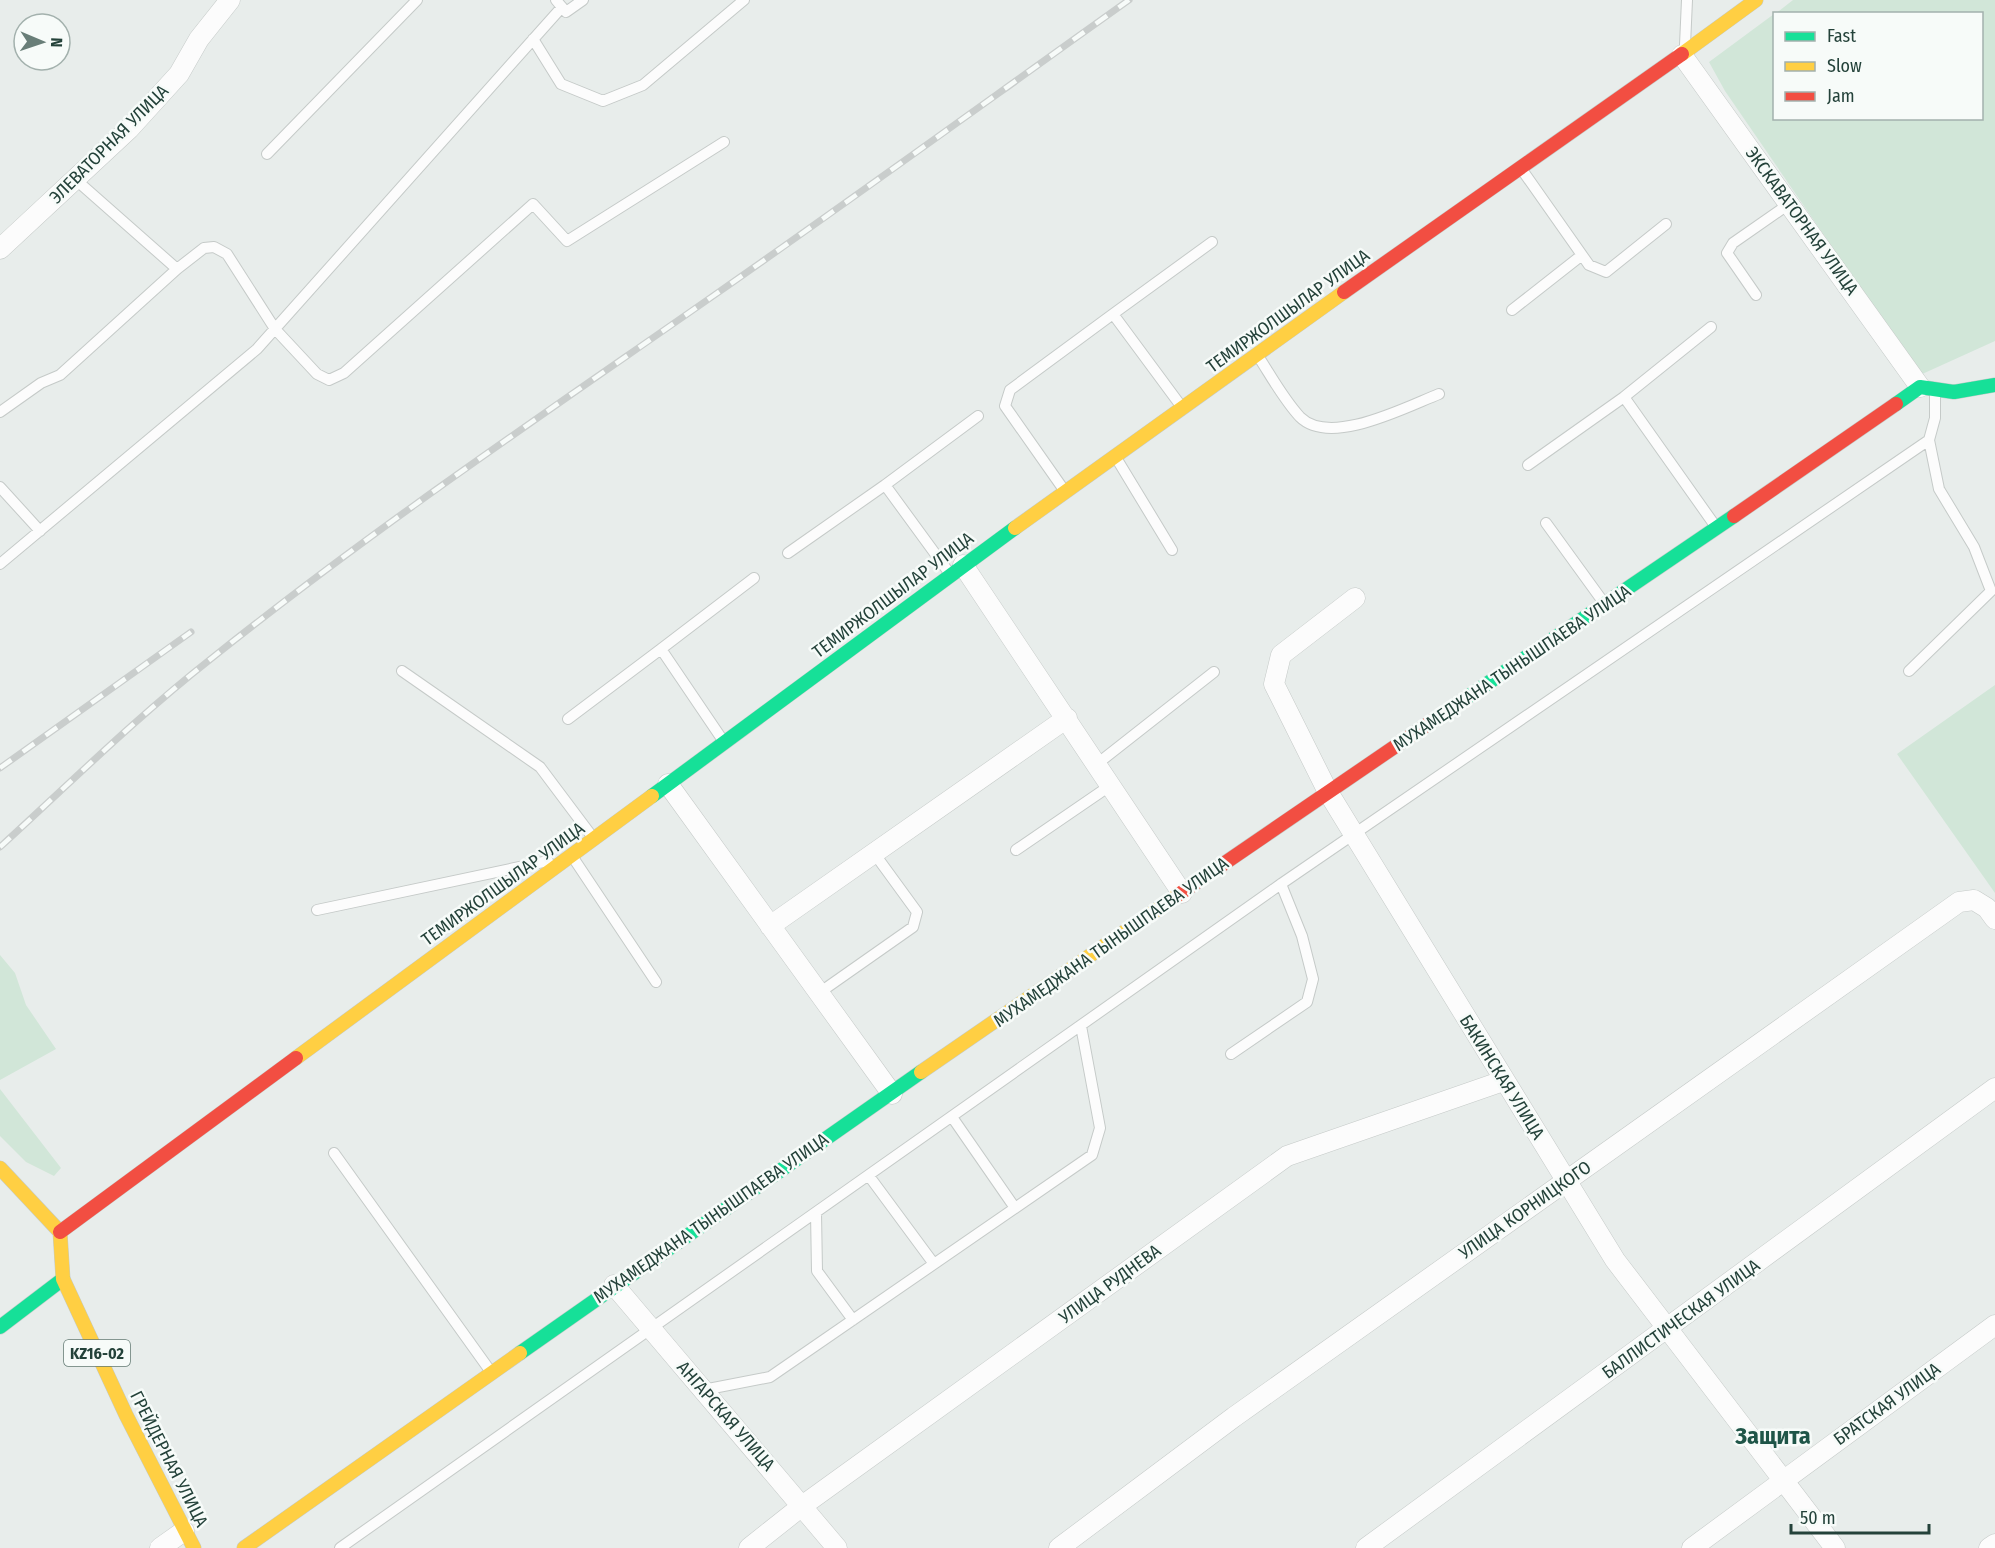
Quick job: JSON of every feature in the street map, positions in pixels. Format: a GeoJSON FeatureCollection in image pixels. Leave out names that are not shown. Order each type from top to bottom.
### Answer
{"type":"FeatureCollection","features":[{"type":"Feature","properties":{"kind":"street","name":"ЭЛЕВАТОРНАЯ УЛИЦА"},"geometry":{"type":"LineString","coordinates":[[0,249],[129,129],[179,74],[199,39],[230,0]]}},
{"type":"Feature","properties":{"kind":"street","name":"ТЕМИРЖОЛШЫЛАР УЛИЦА"},"geometry":{"type":"LineString","coordinates":[[60,1232],[1065,491],[1756,0]]}},
{"type":"Feature","properties":{"kind":"street","name":"ЭКСКАВАТОРНАЯ УЛИЦА"},"geometry":{"type":"LineString","coordinates":[[1683,53],[1789,204],[1928,388]]}},
{"type":"Feature","properties":{"kind":"street"},"geometry":{"type":"LineString","coordinates":[[1928,388],[1954,392],[1995,385]]}},
{"type":"Feature","properties":{"kind":"street","name":"МУХАМЕДЖАНА ТЫНЫШПАЕВА УЛИЦА"},"geometry":{"type":"LineString","coordinates":[[244,1548],[614,1285],[1328,792],[1928,388]]}},
{"type":"Feature","properties":{"kind":"street"},"geometry":{"type":"LineString","coordinates":[[957,570],[1067,718],[1182,893]]}},
{"type":"Feature","properties":{"kind":"street","name":"БАКИНСКАЯ УЛИЦА"},"geometry":{"type":"LineString","coordinates":[[1355,598],[1281,655],[1274,684],[1328,792],[1503,1081],[1615,1260],[1835,1548]]}},
{"type":"Feature","properties":{"kind":"street"},"geometry":{"type":"LineString","coordinates":[[770,926],[1067,718]]}},
{"type":"Feature","properties":{"kind":"street"},"geometry":{"type":"LineString","coordinates":[[668,784],[892,1094]]}},
{"type":"Feature","properties":{"kind":"street","name":"УЛИЦА КОРНИЦКОГО"},"geometry":{"type":"LineString","coordinates":[[1059,1548],[1234,1417],[1959,902],[1974,900],[1987,908],[1995,920]]}},
{"type":"Feature","properties":{"kind":"street","name":"УЛИЦА РУДНЕВА"},"geometry":{"type":"LineString","coordinates":[[749,1548],[802,1506],[1287,1156],[1503,1081]]}},
{"type":"Feature","properties":{"kind":"street","name":"БАЛЛИСТИЧЕСКАЯ УЛИЦА"},"geometry":{"type":"LineString","coordinates":[[1366,1548],[1668,1330],[1995,1088]]}},
{"type":"Feature","properties":{"kind":"street"},"geometry":{"type":"LineString","coordinates":[[0,1168],[60,1232]]}},
{"type":"Feature","properties":{"kind":"street","name":"ГРЕЙДЕРНАЯ УЛИЦА"},"geometry":{"type":"LineString","coordinates":[[60,1232],[63,1278],[126,1415],[189,1540]]}},
{"type":"Feature","properties":{"kind":"street"},"geometry":{"type":"LineString","coordinates":[[0,1328],[63,1278]]}},
{"type":"Feature","properties":{"kind":"street","name":"АНГАРСКАЯ УЛИЦА"},"geometry":{"type":"LineString","coordinates":[[614,1285],[837,1548]]}},
{"type":"Feature","properties":{"kind":"street","name":"БРАТСКАЯ УЛИЦА"},"geometry":{"type":"LineString","coordinates":[[1692,1548],[1995,1325]]}},
{"type":"Feature","properties":{"kind":"street"},"geometry":{"type":"LineString","coordinates":[[159,1548],[189,1540]]}},
{"type":"Feature","properties":{"kind":"street"},"geometry":{"type":"LineString","coordinates":[[1989,1548],[1995,1544]]}},
{"type":"Feature","properties":{"kind":"lane"},"geometry":{"type":"LineString","coordinates":[[267,154],[417,0]]}},
{"type":"Feature","properties":{"kind":"lane"},"geometry":{"type":"LineString","coordinates":[[0,564],[257,349],[533,39],[559,3],[567,12],[583,0]]}},
{"type":"Feature","properties":{"kind":"lane"},"geometry":{"type":"LineString","coordinates":[[533,39],[561,84],[603,101],[644,85],[744,0]]}},
{"type":"Feature","properties":{"kind":"lane"},"geometry":{"type":"LineString","coordinates":[[1683,53],[1687,0]]}},
{"type":"Feature","properties":{"kind":"lane"},"geometry":{"type":"LineString","coordinates":[[0,412],[41,383],[60,375],[177,269],[204,248],[214,247],[227,254],[275,329],[317,374],[329,380],[344,373],[533,204],[567,241],[724,142]]}},
{"type":"Feature","properties":{"kind":"lane"},"geometry":{"type":"LineString","coordinates":[[1520,167],[1589,265],[1605,272],[1666,224]]}},
{"type":"Feature","properties":{"kind":"lane"},"geometry":{"type":"LineString","coordinates":[[75,179],[177,269]]}},
{"type":"Feature","properties":{"kind":"lane"},"geometry":{"type":"LineString","coordinates":[[1756,295],[1727,253],[1733,243],[1789,204]]}},
{"type":"Feature","properties":{"kind":"lane"},"geometry":{"type":"LineString","coordinates":[[1065,491],[1005,405],[1010,390],[1212,242]]}},
{"type":"Feature","properties":{"kind":"lane"},"geometry":{"type":"LineString","coordinates":[[1512,310],[1582,255]]}},
{"type":"Feature","properties":{"kind":"lane"},"geometry":{"type":"LineString","coordinates":[[1113,314],[1182,409]]}},
{"type":"Feature","properties":{"kind":"lane"},"geometry":{"type":"LineString","coordinates":[[1528,465],[1624,398],[1711,327]]}},
{"type":"Feature","properties":{"kind":"lane"},"geometry":{"type":"LineString","coordinates":[[1257,355],[1300,417],[1314,426],[1359,425],[1439,394]]}},
{"type":"Feature","properties":{"kind":"lane"},"geometry":{"type":"LineString","coordinates":[[1909,671],[1991,591],[1974,547],[1939,489],[1929,440],[1935,418],[1928,388]]}},
{"type":"Feature","properties":{"kind":"lane"},"geometry":{"type":"LineString","coordinates":[[1624,398],[1718,530]]}},
{"type":"Feature","properties":{"kind":"lane"},"geometry":{"type":"LineString","coordinates":[[788,553],[978,416]]}},
{"type":"Feature","properties":{"kind":"lane"},"geometry":{"type":"LineString","coordinates":[[340,1548],[1281,884],[1929,440]]}},
{"type":"Feature","properties":{"kind":"lane"},"geometry":{"type":"LineString","coordinates":[[1115,456],[1172,549]]}},
{"type":"Feature","properties":{"kind":"lane"},"geometry":{"type":"LineString","coordinates":[[885,485],[957,570]]}},
{"type":"Feature","properties":{"kind":"lane"},"geometry":{"type":"LineString","coordinates":[[0,487],[40,531]]}},
{"type":"Feature","properties":{"kind":"lane"},"geometry":{"type":"LineString","coordinates":[[1546,523],[1606,605]]}},
{"type":"Feature","properties":{"kind":"lane"},"geometry":{"type":"LineString","coordinates":[[568,719],[754,578]]}},
{"type":"Feature","properties":{"kind":"lane"},"geometry":{"type":"LineString","coordinates":[[661,649],[725,742]]}},
{"type":"Feature","properties":{"kind":"lane"},"geometry":{"type":"LineString","coordinates":[[402,671],[540,767],[594,839]]}},
{"type":"Feature","properties":{"kind":"lane"},"geometry":{"type":"LineString","coordinates":[[1097,764],[1214,672]]}},
{"type":"Feature","properties":{"kind":"lane"},"geometry":{"type":"LineString","coordinates":[[1016,850],[1111,785]]}},
{"type":"Feature","properties":{"kind":"lane"},"geometry":{"type":"LineString","coordinates":[[819,993],[913,927],[917,912],[874,853]]}},
{"type":"Feature","properties":{"kind":"lane"},"geometry":{"type":"LineString","coordinates":[[317,910],[572,855],[656,982]]}},
{"type":"Feature","properties":{"kind":"lane"},"geometry":{"type":"LineString","coordinates":[[1231,1054],[1307,1002],[1313,979],[1302,936],[1281,884]]}},
{"type":"Feature","properties":{"kind":"lane"},"geometry":{"type":"LineString","coordinates":[[703,1390],[770,1377],[1092,1155],[1100,1128],[1081,1026]]}},
{"type":"Feature","properties":{"kind":"lane"},"geometry":{"type":"LineString","coordinates":[[952,1117],[1015,1208]]}},
{"type":"Feature","properties":{"kind":"lane"},"geometry":{"type":"LineString","coordinates":[[334,1153],[491,1373]]}},
{"type":"Feature","properties":{"kind":"lane"},"geometry":{"type":"LineString","coordinates":[[869,1176],[934,1264]]}},
{"type":"Feature","properties":{"kind":"lane"},"geometry":{"type":"LineString","coordinates":[[816,1213],[817,1271],[853,1320]]}},
{"type":"Feature","properties":{"kind":"green space"},"geometry":{"type":"Polygon","coordinates":[[[1793,0],[1995,0],[1995,341],[1920,375],[1725,91],[1709,62],[1773,15],[1773,120],[1983,120],[1983,12],[1778,12],[1793,0]]]}},
{"type":"Feature","properties":{"kind":"green space"},"geometry":{"type":"Polygon","coordinates":[[[1995,685],[1995,893],[1897,754],[1995,685]]]}},
{"type":"Feature","properties":{"kind":"green space"},"geometry":{"type":"Polygon","coordinates":[[[0,955],[15,973],[26,1005],[56,1049],[0,1080],[0,955]]]}},
{"type":"Feature","properties":{"kind":"green space"},"geometry":{"type":"Polygon","coordinates":[[[0,1089],[61,1168],[54,1176],[26,1162],[0,1136],[0,1089]]]}},
{"type":"Feature","properties":{"kind":"railway"},"geometry":{"type":"LineString","coordinates":[[0,847],[158,703],[212,658],[334,564],[1129,0]]}},
{"type":"Feature","properties":{"kind":"railway"},"geometry":{"type":"LineString","coordinates":[[0,768],[191,632]]}},
{"type":"Feature","properties":{"kind":"traffic: fast"},"geometry":{"type":"LineString","coordinates":[[1896,404],[1920,387],[1954,392],[1995,385]]}},
{"type":"Feature","properties":{"kind":"traffic: fast"},"geometry":{"type":"LineString","coordinates":[[1466,698],[1734,516]]}},
{"type":"Feature","properties":{"kind":"traffic: fast"},"geometry":{"type":"LineString","coordinates":[[652,796],[1015,528]]}},
{"type":"Feature","properties":{"kind":"traffic: fast"},"geometry":{"type":"LineString","coordinates":[[520,1353],[921,1072]]}},
{"type":"Feature","properties":{"kind":"traffic: fast"},"geometry":{"type":"LineString","coordinates":[[0,1327],[63,1279]]}},
{"type":"Feature","properties":{"kind":"traffic: slow"},"geometry":{"type":"LineString","coordinates":[[1682,54],[1756,0]]}},
{"type":"Feature","properties":{"kind":"traffic: slow"},"geometry":{"type":"LineString","coordinates":[[1015,528],[1344,292]]}},
{"type":"Feature","properties":{"kind":"traffic: slow"},"geometry":{"type":"LineString","coordinates":[[296,1058],[652,796]]}},
{"type":"Feature","properties":{"kind":"traffic: slow"},"geometry":{"type":"LineString","coordinates":[[921,1072],[1178,895]]}},
{"type":"Feature","properties":{"kind":"traffic: slow"},"geometry":{"type":"LineString","coordinates":[[0,1168],[60,1232],[63,1279],[126,1415],[194,1548]]}},
{"type":"Feature","properties":{"kind":"traffic: slow"},"geometry":{"type":"LineString","coordinates":[[244,1548],[520,1353]]}},
{"type":"Feature","properties":{"kind":"traffic: jam"},"geometry":{"type":"LineString","coordinates":[[1344,292],[1682,54]]}},
{"type":"Feature","properties":{"kind":"traffic: jam"},"geometry":{"type":"LineString","coordinates":[[1734,516],[1896,404]]}},
{"type":"Feature","properties":{"kind":"traffic: jam"},"geometry":{"type":"LineString","coordinates":[[1178,895],[1466,698]]}},
{"type":"Feature","properties":{"kind":"traffic: jam"},"geometry":{"type":"LineString","coordinates":[[60,1232],[296,1058]]}},
{"type":"Feature","properties":{"kind":"district","name":"Защита"},"geometry":{"type":"Point","coordinates":[1773,1436]}}]}
